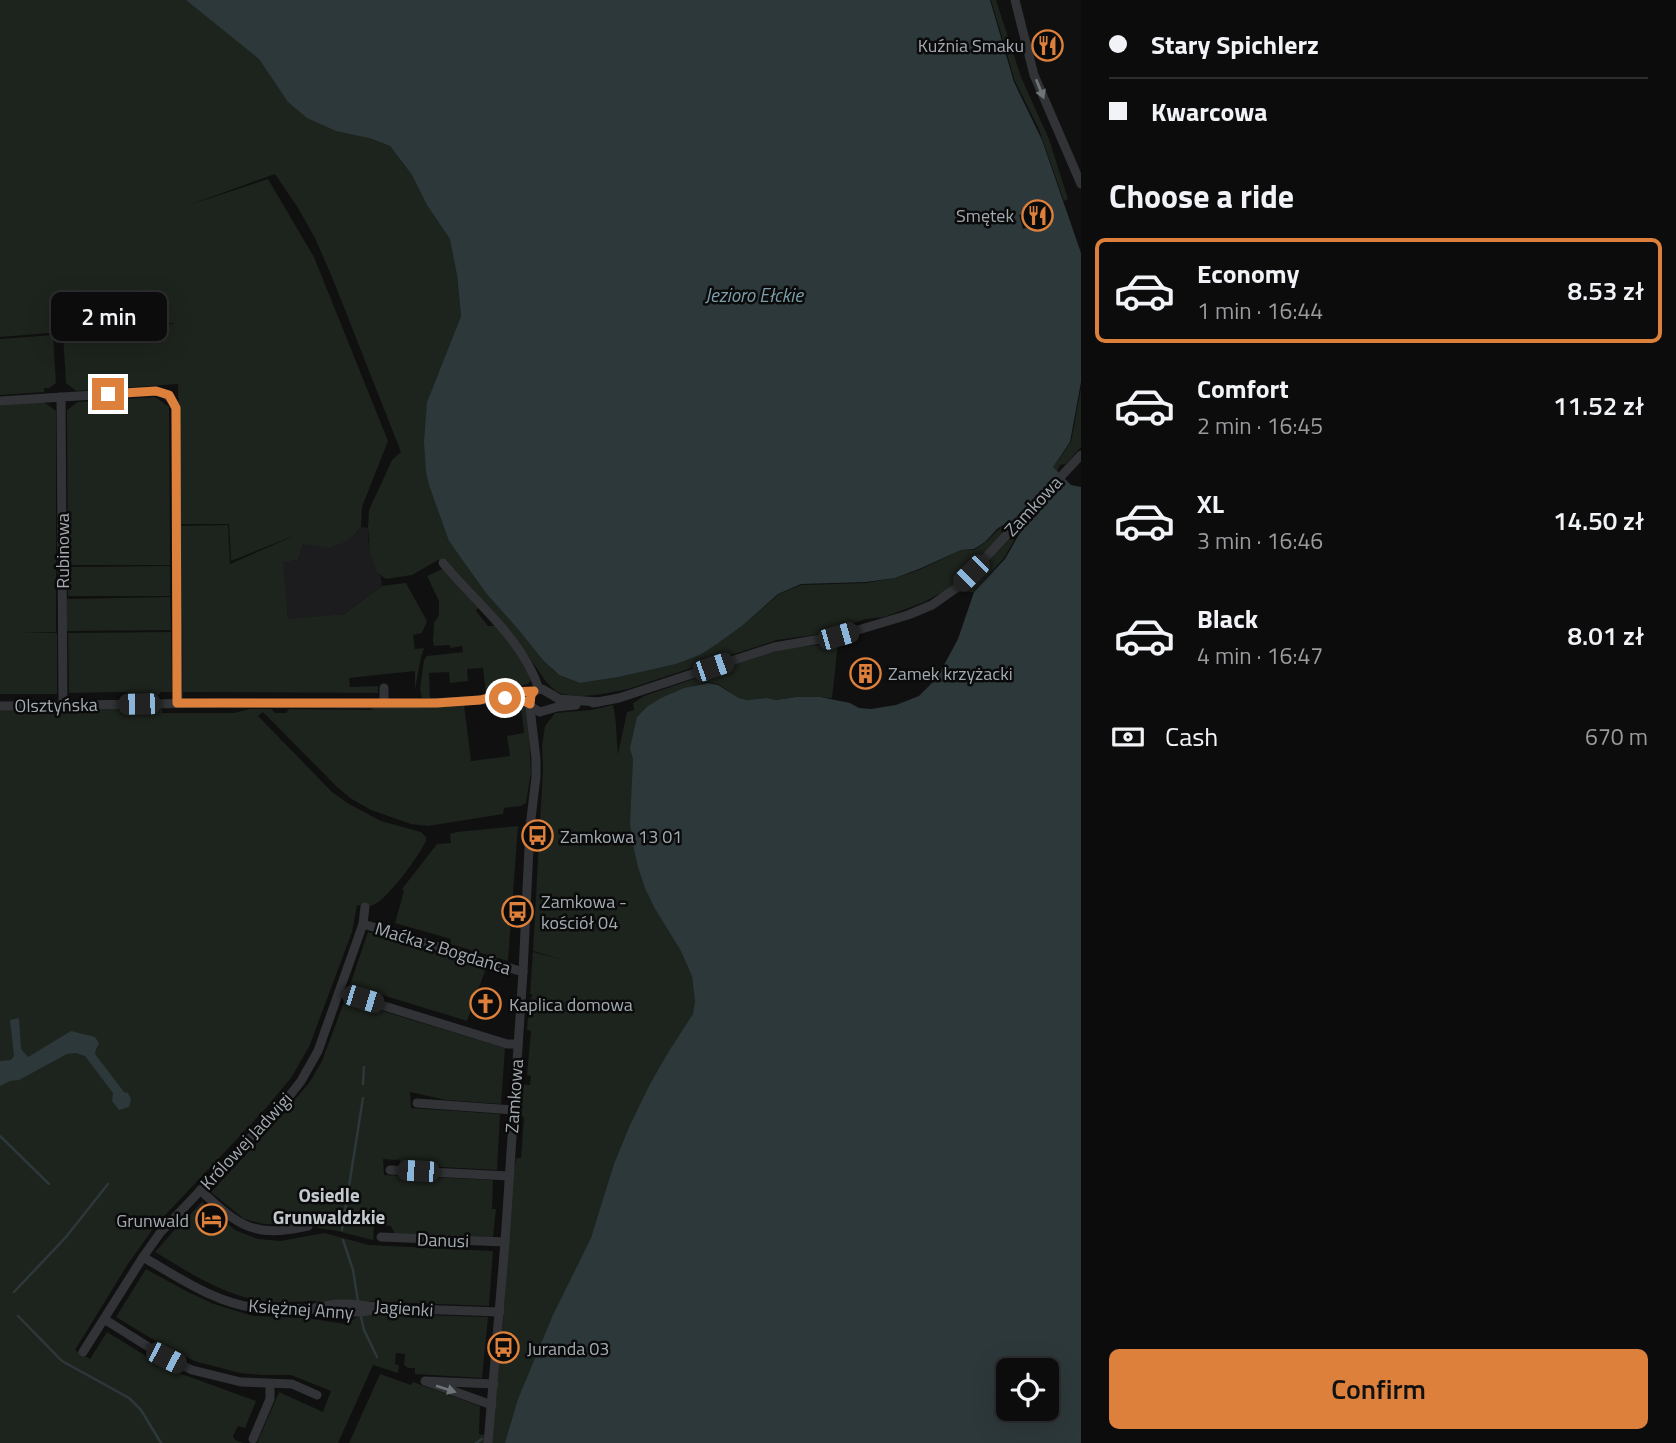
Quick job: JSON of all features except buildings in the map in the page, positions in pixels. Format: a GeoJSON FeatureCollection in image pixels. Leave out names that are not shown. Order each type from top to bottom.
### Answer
{"type":"FeatureCollection","features":[{"type":"Feature","properties":{"kind":"street"},"geometry":{"type":"LineString","coordinates":[[1015,0],[1034,75],[1081,184]]}},
{"type":"Feature","properties":{"kind":"street"},"geometry":{"type":"LineString","coordinates":[[0,401],[156,391],[169,395],[176,408],[177,703]]}},
{"type":"Feature","properties":{"kind":"street","name":"Rubinowa"},"geometry":{"type":"LineString","coordinates":[[61,397],[63,705]]}},
{"type":"Feature","properties":{"kind":"street","name":"Zamkowa"},"geometry":{"type":"LineString","coordinates":[[535,748],[538,724],[546,710],[620,698],[774,647],[838,636],[923,610],[949,594],[1081,455]]}},
{"type":"Feature","properties":{"kind":"street"},"geometry":{"type":"LineString","coordinates":[[443,563],[519,649],[534,674],[537,690]]}},
{"type":"Feature","properties":{"kind":"street"},"geometry":{"type":"LineString","coordinates":[[384,688],[384,704],[445,703],[512,698],[524,700],[536,711],[546,710],[552,701],[551,695],[545,690],[511,692],[480,700]]}},
{"type":"Feature","properties":{"kind":"street"},"geometry":{"type":"LineString","coordinates":[[530,705],[531,695],[537,690]]}},
{"type":"Feature","properties":{"kind":"street","name":"Zamkowa"},"geometry":{"type":"LineString","coordinates":[[551,695],[565,700],[598,702]]}},
{"type":"Feature","properties":{"kind":"street","name":"Olsztyńska"},"geometry":{"type":"LineString","coordinates":[[0,705],[177,703],[281,708],[384,704]]}},
{"type":"Feature","properties":{"kind":"street","name":"Zamkowa"},"geometry":{"type":"LineString","coordinates":[[488,1443],[500,1312],[530,827],[536,777],[530,705]]}},
{"type":"Feature","properties":{"kind":"street","name":"Królowej Jadwigi"},"geometry":{"type":"LineString","coordinates":[[83,1352],[160,1233],[295,1091],[317,1051],[363,924],[365,907]]}},
{"type":"Feature","properties":{"kind":"street","name":"Maćka z Bogdańca"},"geometry":{"type":"LineString","coordinates":[[363,924],[523,972]]}},
{"type":"Feature","properties":{"kind":"street"},"geometry":{"type":"LineString","coordinates":[[339,992],[507,1044],[518,1044]]}},
{"type":"Feature","properties":{"kind":"street"},"geometry":{"type":"LineString","coordinates":[[418,1103],[513,1110]]}},
{"type":"Feature","properties":{"kind":"street"},"geometry":{"type":"LineString","coordinates":[[390,1170],[509,1176]]}},
{"type":"Feature","properties":{"kind":"street"},"geometry":{"type":"LineString","coordinates":[[200,1191],[231,1218],[252,1229],[278,1232],[308,1226]]}},
{"type":"Feature","properties":{"kind":"street","name":"Danusi"},"geometry":{"type":"LineString","coordinates":[[381,1237],[505,1242]]}},
{"type":"Feature","properties":{"kind":"street","name":"Księżnej Anny"},"geometry":{"type":"LineString","coordinates":[[143,1257],[205,1292],[240,1305],[270,1310],[309,1309]]}},
{"type":"Feature","properties":{"kind":"street","name":"Jagienki"},"geometry":{"type":"LineString","coordinates":[[309,1309],[351,1304],[385,1308],[500,1312]]}},
{"type":"Feature","properties":{"kind":"street"},"geometry":{"type":"LineString","coordinates":[[104,1319],[166,1358],[192,1370],[229,1380],[292,1384],[317,1395]]}},
{"type":"Feature","properties":{"kind":"street"},"geometry":{"type":"LineString","coordinates":[[492,1405],[425,1381],[494,1384]]}},
{"type":"Feature","properties":{"kind":"street"},"geometry":{"type":"LineString","coordinates":[[253,1440],[270,1399],[270,1384]]}},
{"type":"Feature","properties":{"kind":"shaded area"},"geometry":{"type":"Polygon","coordinates":[[[0,0],[203,0],[369,138],[390,146],[412,175],[451,214],[461,316],[427,402],[552,669],[559,675],[580,683],[676,664],[700,655],[742,626],[779,594],[801,585],[866,583],[895,578],[961,550],[974,550],[1002,526],[1001,532],[1010,540],[1016,537],[1004,558],[973,592],[941,593],[884,617],[866,619],[835,632],[777,640],[628,689],[587,696],[558,692],[546,682],[503,624],[446,561],[438,560],[412,575],[386,579],[377,573],[370,553],[369,510],[392,460],[401,452],[315,238],[275,174],[189,205],[268,179],[314,257],[388,441],[362,507],[361,527],[343,543],[328,548],[303,544],[298,560],[283,562],[288,619],[344,614],[382,586],[406,583],[427,621],[422,633],[413,635],[415,649],[424,648],[415,690],[415,671],[349,678],[350,687],[378,686],[378,693],[183,692],[181,526],[228,525],[230,564],[296,535],[231,561],[229,524],[181,524],[178,384],[76,391],[66,383],[63,334],[173,323],[0,337],[0,0]]]}},
{"type":"Feature","properties":{"kind":"shaded area"},"geometry":{"type":"Polygon","coordinates":[[[991,0],[996,0],[1021,77],[1049,139],[1068,199],[1064,201],[1038,127],[1015,81],[991,0]]]}},
{"type":"Feature","properties":{"kind":"shaded area"},"geometry":{"type":"Polygon","coordinates":[[[53,335],[56,383],[44,388],[44,392],[0,395],[0,339],[53,335]]]}},
{"type":"Feature","properties":{"kind":"shaded area"},"geometry":{"type":"Polygon","coordinates":[[[1081,388],[1081,447],[1066,464],[1060,465],[1057,472],[1053,467],[1071,442],[1081,388]]]}},
{"type":"Feature","properties":{"kind":"shaded area"},"geometry":{"type":"Polygon","coordinates":[[[155,397],[169,407],[170,565],[68,565],[67,410],[78,402],[155,397]]]}},
{"type":"Feature","properties":{"kind":"shaded area"},"geometry":{"type":"Polygon","coordinates":[[[44,402],[56,411],[56,632],[22,633],[57,633],[57,694],[0,694],[0,405],[44,402]]]}},
{"type":"Feature","properties":{"kind":"shaded area"},"geometry":{"type":"Polygon","coordinates":[[[361,527],[368,528],[368,540],[382,586],[344,614],[288,620],[282,561],[298,560],[303,544],[353,536],[361,527]]]}},
{"type":"Feature","properties":{"kind":"shaded area"},"geometry":{"type":"Polygon","coordinates":[[[170,566],[170,596],[68,596],[68,567],[170,566]]]}},
{"type":"Feature","properties":{"kind":"shaded area"},"geometry":{"type":"Polygon","coordinates":[[[442,569],[479,606],[476,611],[488,626],[496,626],[521,658],[531,680],[528,684],[486,694],[483,668],[467,669],[468,681],[450,683],[449,672],[429,673],[430,698],[422,698],[420,689],[424,660],[427,656],[463,652],[462,646],[434,646],[434,623],[439,615],[439,601],[427,576],[442,569]]]}},
{"type":"Feature","properties":{"kind":"shaded area"},"geometry":{"type":"Polygon","coordinates":[[[170,597],[171,630],[67,631],[67,599],[170,597]]]}},
{"type":"Feature","properties":{"kind":"shaded area"},"geometry":{"type":"Polygon","coordinates":[[[171,632],[172,692],[160,692],[159,695],[122,692],[69,693],[68,633],[171,632]]]}},
{"type":"Feature","properties":{"kind":"shaded area"},"geometry":{"type":"Polygon","coordinates":[[[838,643],[832,698],[749,700],[739,698],[718,684],[708,682],[672,693],[715,989],[563,1443],[349,1443],[380,1374],[411,1385],[413,1382],[480,1406],[479,1434],[485,1435],[493,1430],[513,1167],[516,1158],[521,1158],[524,1117],[519,1116],[521,1084],[530,1085],[531,1076],[527,1075],[531,1031],[527,1030],[529,1000],[532,997],[533,952],[564,960],[533,951],[545,726],[555,713],[613,705],[618,754],[627,712],[634,710],[633,703],[644,696],[781,649],[838,643]]]}},
{"type":"Feature","properties":{"kind":"shaded area"},"geometry":{"type":"Polygon","coordinates":[[[511,701],[525,706],[528,718],[531,772],[526,803],[504,808],[503,814],[428,826],[411,824],[371,810],[350,798],[263,712],[258,716],[332,792],[381,821],[421,832],[426,841],[387,895],[373,905],[357,905],[352,932],[309,1047],[291,1078],[155,1226],[75,1350],[90,1359],[107,1332],[161,1365],[256,1401],[245,1428],[238,1426],[233,1436],[235,1440],[243,1443],[0,1443],[0,709],[162,707],[162,713],[234,713],[249,709],[271,709],[275,713],[286,713],[289,709],[372,710],[373,707],[464,705],[471,761],[510,756],[507,736],[524,733],[521,707],[495,709],[497,703],[511,701]]]}},
{"type":"Feature","properties":{"kind":"shaded area"},"geometry":{"type":"Polygon","coordinates":[[[518,826],[508,961],[450,944],[451,939],[395,923],[404,891],[402,889],[437,844],[451,843],[450,834],[457,832],[518,826]]]}},
{"type":"Feature","properties":{"kind":"shaded area"},"geometry":{"type":"Polygon","coordinates":[[[368,932],[486,968],[467,1021],[350,985],[368,932]]]}},
{"type":"Feature","properties":{"kind":"shaded area"},"geometry":{"type":"Polygon","coordinates":[[[349,1001],[505,1048],[501,1104],[446,1100],[410,1092],[411,1108],[500,1114],[497,1170],[402,1165],[399,1159],[383,1159],[384,1175],[493,1180],[492,1209],[496,1209],[493,1237],[395,1234],[391,1226],[374,1225],[373,1240],[318,1228],[315,1214],[298,1217],[297,1225],[264,1224],[244,1219],[211,1192],[309,1083],[322,1061],[344,1002],[349,1001]]]}},
{"type":"Feature","properties":{"kind":"shaded area"},"geometry":{"type":"Polygon","coordinates":[[[202,1202],[235,1230],[258,1239],[280,1241],[324,1233],[369,1245],[493,1251],[489,1306],[361,1301],[272,1302],[225,1291],[155,1252],[202,1202]]]}},
{"type":"Feature","properties":{"kind":"shaded area"},"geometry":{"type":"Polygon","coordinates":[[[146,1269],[214,1304],[253,1316],[306,1318],[345,1324],[359,1316],[391,1314],[488,1317],[482,1378],[415,1374],[415,1368],[404,1365],[405,1354],[396,1353],[398,1373],[373,1365],[338,1443],[257,1443],[279,1392],[323,1412],[331,1391],[291,1375],[240,1373],[194,1361],[116,1317],[146,1269]]]}},
{"type":"Feature","properties":{"kind":"water","name":"Jezioro Ełckie"},"geometry":{"type":"Polygon","coordinates":[[[186,0],[990,0],[1014,82],[1042,140],[1081,253],[1081,382],[1070,442],[1053,467],[1071,485],[1081,487],[1081,1443],[505,1443],[518,1399],[553,1315],[591,1238],[614,1164],[630,1125],[650,1084],[693,1014],[695,1001],[692,976],[645,888],[633,845],[630,824],[633,759],[630,748],[637,717],[661,698],[684,688],[708,683],[748,700],[820,697],[871,709],[896,705],[919,696],[937,678],[958,639],[974,592],[1005,559],[1021,531],[1019,524],[1009,522],[974,549],[961,550],[895,578],[866,582],[801,584],[778,594],[742,626],[700,655],[676,664],[580,683],[559,675],[486,593],[449,541],[429,485],[424,442],[427,402],[461,316],[450,239],[427,205],[412,175],[390,146],[336,131],[307,118],[288,102],[259,59],[186,0]]]}},
{"type":"Feature","properties":{"kind":"water"},"geometry":{"type":"Polygon","coordinates":[[[19,1018],[21,1049],[28,1057],[71,1031],[95,1037],[99,1043],[95,1054],[124,1092],[128,1093],[131,1099],[129,1107],[119,1110],[112,1101],[113,1093],[85,1056],[76,1053],[67,1054],[19,1080],[0,1086],[0,1061],[11,1060],[14,1056],[10,1020],[19,1018]]]}},
{"type":"Feature","properties":{"kind":"pier"},"geometry":{"type":"Polygon","coordinates":[[[1041,199],[1050,226],[1036,230],[1034,224],[1031,225],[1029,221],[1030,227],[1023,229],[1019,215],[1026,213],[1028,218],[1028,204],[1041,199]]]}},
{"type":"Feature","properties":{"kind":"waterway"},"geometry":{"type":"LineString","coordinates":[[363,1084],[364,1067]]}},
{"type":"Feature","properties":{"kind":"waterway"},"geometry":{"type":"LineString","coordinates":[[342,1230],[363,1098]]}},
{"type":"Feature","properties":{"kind":"waterway"},"geometry":{"type":"LineString","coordinates":[[0,1136],[49,1184]]}},
{"type":"Feature","properties":{"kind":"waterway"},"geometry":{"type":"LineString","coordinates":[[14,1292],[66,1237],[108,1184]]}},
{"type":"Feature","properties":{"kind":"waterway"},"geometry":{"type":"LineString","coordinates":[[343,1240],[353,1270],[358,1301]]}},
{"type":"Feature","properties":{"kind":"waterway"},"geometry":{"type":"LineString","coordinates":[[18,1316],[62,1361],[129,1398],[141,1410],[161,1443]]}},
{"type":"Feature","properties":{"kind":"waterway"},"geometry":{"type":"LineString","coordinates":[[361,1317],[377,1357]]}},
{"type":"Feature","properties":{"kind":"waterway"},"geometry":{"type":"LineString","coordinates":[[476,1443],[482,1439]]}},
{"type":"Feature","properties":{"kind":"place","name":"Kuźnia Smaku"},"geometry":{"type":"Point","coordinates":[1047,45]}},
{"type":"Feature","properties":{"kind":"place","name":"Smętek"},"geometry":{"type":"Point","coordinates":[1037,215]}},
{"type":"Feature","properties":{"kind":"place","name":"Zamek krzyżacki"},"geometry":{"type":"Point","coordinates":[865,673]}},
{"type":"Feature","properties":{"kind":"place","name":"Zamkowa 13 01"},"geometry":{"type":"Point","coordinates":[537,836]}},
{"type":"Feature","properties":{"kind":"place","name":"Zamkowa - kościół 04"},"geometry":{"type":"Point","coordinates":[518,911]}},
{"type":"Feature","properties":{"kind":"place","name":"Kaplica domowa"},"geometry":{"type":"Point","coordinates":[486,1004]}},
{"type":"Feature","properties":{"kind":"place","name":"Grunwald"},"geometry":{"type":"Point","coordinates":[212,1220]}},
{"type":"Feature","properties":{"kind":"place","name":"Juranda 03"},"geometry":{"type":"Point","coordinates":[504,1348]}},
{"type":"Feature","properties":{"kind":"district","name":"Osiedle Grunwaldzkie"},"geometry":{"type":"Point","coordinates":[329,1205]}},
{"type":"Feature","properties":{"kind":"route"},"geometry":{"type":"LineString","coordinates":[[108,394],[156,391],[169,395],[176,408],[177,703],[437,703],[480,700],[511,692],[534,691],[529,699],[530,704],[518,698],[505,698]]}}]}
